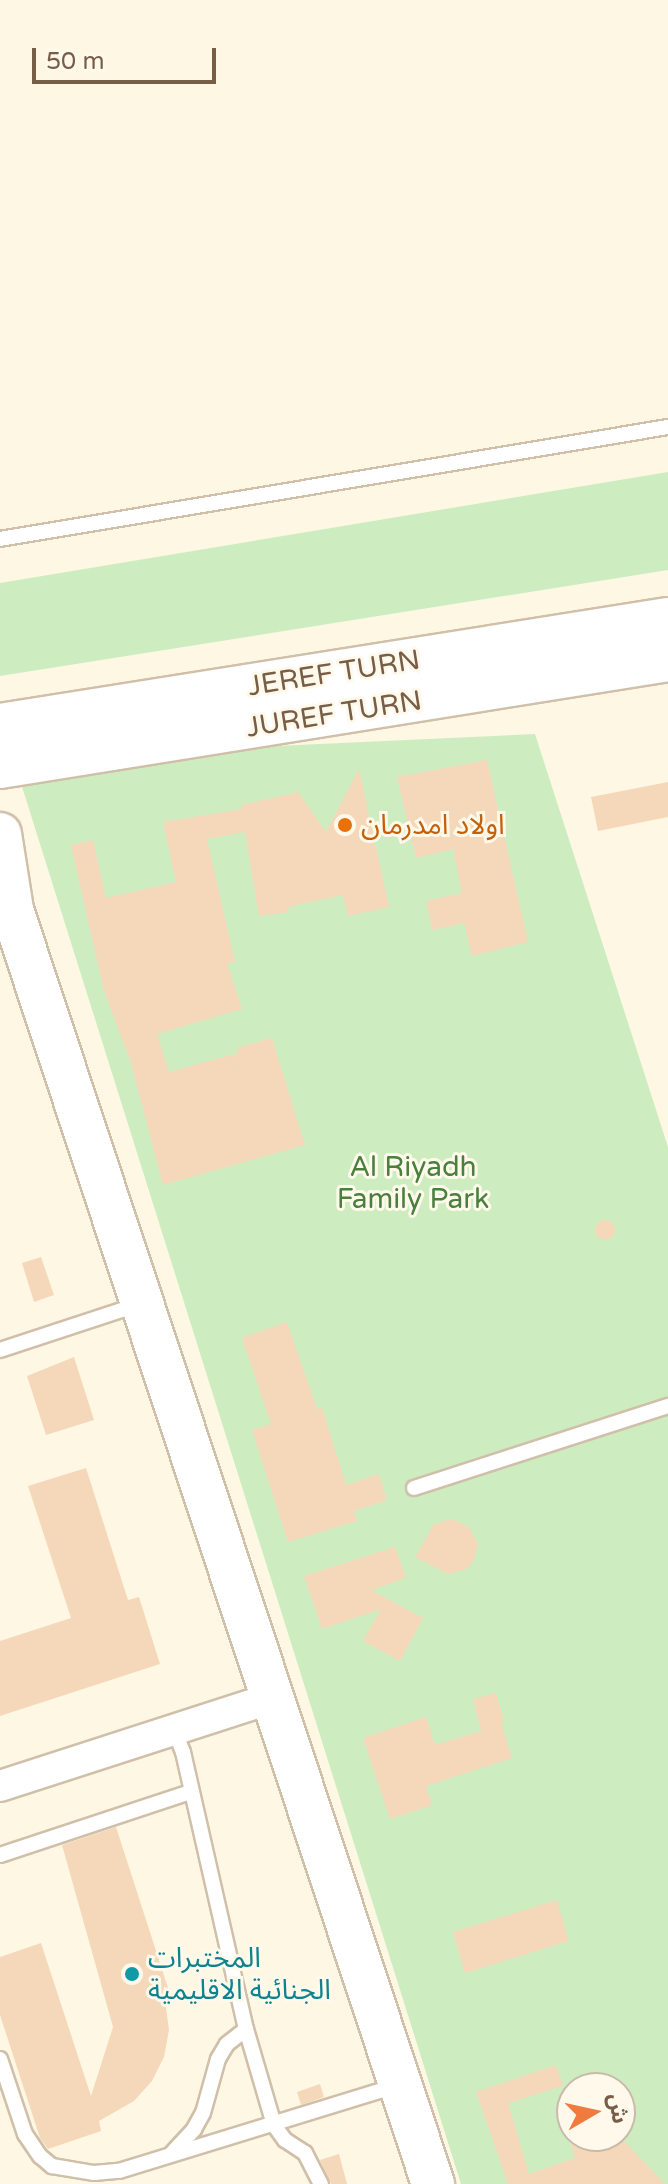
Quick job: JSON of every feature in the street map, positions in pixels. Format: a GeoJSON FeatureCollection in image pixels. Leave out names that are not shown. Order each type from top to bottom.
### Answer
{"type":"FeatureCollection","features":[{"type":"Feature","properties":{"kind":"street","name":"JEREF TURN"},"geometry":{"type":"LineString","coordinates":[[0,725],[668,619]]}},
{"type":"Feature","properties":{"kind":"street","name":"JUREF TURN"},"geometry":{"type":"LineString","coordinates":[[0,767],[668,660]]}},
{"type":"Feature","properties":{"kind":"street"},"geometry":{"type":"LineString","coordinates":[[0,834],[6,900],[433,2184]]}},
{"type":"Feature","properties":{"kind":"street"},"geometry":{"type":"LineString","coordinates":[[0,1786],[272,1698]]}},
{"type":"Feature","properties":{"kind":"lane"},"geometry":{"type":"LineString","coordinates":[[0,539],[668,427]]}},
{"type":"Feature","properties":{"kind":"lane"},"geometry":{"type":"LineString","coordinates":[[0,1350],[142,1303]]}},
{"type":"Feature","properties":{"kind":"lane"},"geometry":{"type":"LineString","coordinates":[[414,1488],[668,1406]]}},
{"type":"Feature","properties":{"kind":"lane"},"geometry":{"type":"LineString","coordinates":[[174,1728],[183,1752],[246,2029],[274,2125],[285,2140],[305,2153],[321,2184]]}},
{"type":"Feature","properties":{"kind":"lane"},"geometry":{"type":"LineString","coordinates":[[0,1855],[190,1792]]}},
{"type":"Feature","properties":{"kind":"lane"},"geometry":{"type":"LineString","coordinates":[[165,2158],[194,2129],[203,2113],[218,2059],[227,2044],[246,2029]]}},
{"type":"Feature","properties":{"kind":"lane"},"geometry":{"type":"LineString","coordinates":[[0,2059],[25,2134],[40,2156],[52,2166],[106,2173],[165,2158],[400,2084]]}},
{"type":"Feature","properties":{"kind":"lane"},"geometry":{"type":"LineString","coordinates":[[93,2184],[106,2173]]}},
{"type":"Feature","properties":{"kind":"green space"},"geometry":{"type":"Polygon","coordinates":[[[668,472],[668,570],[0,676],[0,583],[668,472]]]}},
{"type":"Feature","properties":{"kind":"green space","name":"Al Riyadh Family Park"},"geometry":{"type":"Polygon","coordinates":[[[535,734],[668,1147],[668,2184],[461,2184],[13,758],[535,734]]]}},
{"type":"Feature","properties":{"kind":"building"},"geometry":{"type":"Polygon","coordinates":[[[487,760],[528,942],[472,956],[464,923],[432,930],[426,901],[462,893],[453,849],[416,858],[397,777],[487,760]]]}},
{"type":"Feature","properties":{"kind":"building"},"geometry":{"type":"Polygon","coordinates":[[[359,769],[389,907],[348,916],[343,895],[288,907],[289,912],[259,916],[245,832],[207,839],[235,962],[227,963],[242,1009],[157,1034],[169,1072],[238,1053],[237,1048],[272,1038],[305,1145],[163,1185],[131,1063],[104,991],[71,845],[93,840],[106,898],[176,882],[163,822],[242,809],[241,805],[298,792],[326,832],[359,769]]]}},
{"type":"Feature","properties":{"kind":"building"},"geometry":{"type":"Polygon","coordinates":[[[668,782],[668,817],[598,831],[591,797],[668,782]]]}},
{"type":"Feature","properties":{"kind":"building"},"geometry":{"type":"Polygon","coordinates":[[[605,1220],[612,1223],[615,1230],[612,1237],[605,1240],[598,1237],[595,1230],[598,1223],[605,1220]]]}},
{"type":"Feature","properties":{"kind":"building"},"geometry":{"type":"Polygon","coordinates":[[[41,1257],[54,1295],[34,1302],[22,1263],[41,1257]]]}},
{"type":"Feature","properties":{"kind":"building"},"geometry":{"type":"Polygon","coordinates":[[[287,1322],[317,1409],[322,1408],[346,1485],[379,1474],[387,1500],[354,1511],[357,1521],[288,1542],[252,1430],[271,1424],[242,1338],[287,1322]]]}},
{"type":"Feature","properties":{"kind":"building"},"geometry":{"type":"Polygon","coordinates":[[[74,1357],[94,1420],[46,1435],[27,1376],[74,1357]]]}},
{"type":"Feature","properties":{"kind":"building"},"geometry":{"type":"Polygon","coordinates":[[[86,1468],[128,1600],[139,1597],[160,1664],[0,1716],[0,1641],[71,1618],[28,1486],[86,1468]]]}},
{"type":"Feature","properties":{"kind":"building"},"geometry":{"type":"Polygon","coordinates":[[[452,1519],[469,1527],[478,1544],[473,1562],[466,1569],[448,1574],[415,1557],[434,1524],[452,1519]]]}},
{"type":"Feature","properties":{"kind":"building"},"geometry":{"type":"Polygon","coordinates":[[[395,1547],[406,1578],[371,1590],[423,1618],[400,1661],[363,1641],[381,1609],[322,1629],[304,1576],[395,1547]]]}},
{"type":"Feature","properties":{"kind":"building"},"geometry":{"type":"Polygon","coordinates":[[[496,1693],[512,1758],[426,1786],[432,1805],[390,1819],[363,1738],[426,1717],[435,1745],[481,1731],[473,1699],[496,1693]]]}},
{"type":"Feature","properties":{"kind":"building","name":"المختبرات الجنائية الاقليمية"},"geometry":{"type":"Polygon","coordinates":[[[116,1827],[169,1991],[164,1993],[169,2030],[164,2057],[152,2081],[134,2101],[99,2121],[101,2131],[48,2149],[40,2138],[0,2015],[0,1957],[41,1943],[91,2096],[113,2027],[62,1845],[116,1827]]]}},
{"type":"Feature","properties":{"kind":"building"},"geometry":{"type":"Polygon","coordinates":[[[557,1900],[569,1941],[465,1973],[453,1932],[557,1900]]]}},
{"type":"Feature","properties":{"kind":"building"},"geometry":{"type":"Polygon","coordinates":[[[556,2065],[556,2088],[508,2103],[529,2174],[575,2158],[573,2152],[634,2152],[665,2184],[508,2184],[476,2092],[556,2065]]]}},
{"type":"Feature","properties":{"kind":"building"},"geometry":{"type":"Polygon","coordinates":[[[320,2084],[324,2097],[301,2105],[297,2092],[320,2084]]]}},
{"type":"Feature","properties":{"kind":"building"},"geometry":{"type":"Polygon","coordinates":[[[339,2154],[347,2184],[331,2184],[320,2160],[339,2154]]]}},
{"type":"Feature","properties":{"kind":"place","name":"اولاد امدرمان"},"geometry":{"type":"Point","coordinates":[345,825]}},
{"type":"Feature","properties":{"kind":"place","name":"المختبرات الجنائية الاقليمية"},"geometry":{"type":"Point","coordinates":[132,1974]}}]}
